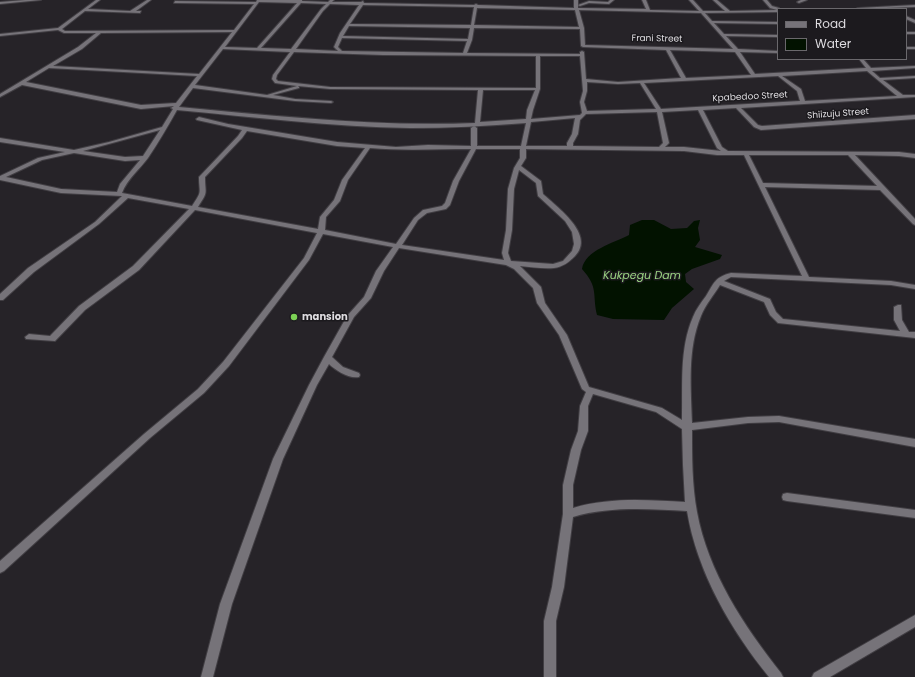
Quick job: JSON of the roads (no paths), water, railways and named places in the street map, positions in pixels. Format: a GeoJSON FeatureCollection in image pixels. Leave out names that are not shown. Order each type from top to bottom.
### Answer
{"type":"FeatureCollection","features":[{"type":"Feature","properties":{"kind":"street"},"geometry":{"type":"LineString","coordinates":[[0,3],[39,0]]}},
{"type":"Feature","properties":{"kind":"street"},"geometry":{"type":"LineString","coordinates":[[0,34],[59,29],[98,0]]}},
{"type":"Feature","properties":{"kind":"street"},"geometry":{"type":"LineString","coordinates":[[131,11],[149,0]]}},
{"type":"Feature","properties":{"kind":"street"},"geometry":{"type":"LineString","coordinates":[[448,5],[449,0]]}},
{"type":"Feature","properties":{"kind":"street"},"geometry":{"type":"LineString","coordinates":[[511,0],[511,6]]}},
{"type":"Feature","properties":{"kind":"street"},"geometry":{"type":"LineString","coordinates":[[22,83],[141,107],[176,106],[236,114],[384,125],[475,125],[528,122],[579,116],[585,113],[582,102],[585,91],[581,56],[583,46],[582,28],[576,7],[576,0]]}},
{"type":"Feature","properties":{"kind":"street"},"geometry":{"type":"LineString","coordinates":[[576,7],[588,2],[609,2],[612,0]]}},
{"type":"Feature","properties":{"kind":"street"},"geometry":{"type":"LineString","coordinates":[[644,0],[648,10]]}},
{"type":"Feature","properties":{"kind":"street"},"geometry":{"type":"LineString","coordinates":[[691,0],[736,50],[754,76]]}},
{"type":"Feature","properties":{"kind":"street"},"geometry":{"type":"LineString","coordinates":[[715,0],[728,11]]}},
{"type":"Feature","properties":{"kind":"street"},"geometry":{"type":"LineString","coordinates":[[765,0],[771,7],[777,10]]}},
{"type":"Feature","properties":{"kind":"street"},"geometry":{"type":"LineString","coordinates":[[799,2],[805,0]]}},
{"type":"Feature","properties":{"kind":"street"},"geometry":{"type":"LineString","coordinates":[[0,298],[31,270],[97,223],[123,195],[122,185],[158,139],[176,106],[258,1]]}},
{"type":"Feature","properties":{"kind":"street"},"geometry":{"type":"LineString","coordinates":[[258,49],[299,4],[299,1]]}},
{"type":"Feature","properties":{"kind":"street"},"geometry":{"type":"LineString","coordinates":[[175,2],[331,1],[576,7],[702,12],[777,10]]}},
{"type":"Feature","properties":{"kind":"street"},"geometry":{"type":"LineString","coordinates":[[331,1],[322,10],[274,79],[280,84],[330,88],[538,89]]}},
{"type":"Feature","properties":{"kind":"street"},"geometry":{"type":"LineString","coordinates":[[328,51],[336,48],[340,38],[363,2]]}},
{"type":"Feature","properties":{"kind":"street"},"geometry":{"type":"LineString","coordinates":[[465,54],[470,40],[471,26],[476,5]]}},
{"type":"Feature","properties":{"kind":"street"},"geometry":{"type":"LineString","coordinates":[[888,8],[915,6]]}},
{"type":"Feature","properties":{"kind":"street"},"geometry":{"type":"LineString","coordinates":[[85,10],[140,12]]}},
{"type":"Feature","properties":{"kind":"street"},"geometry":{"type":"LineString","coordinates":[[711,22],[777,23]]}},
{"type":"Feature","properties":{"kind":"street"},"geometry":{"type":"LineString","coordinates":[[348,25],[582,28]]}},
{"type":"Feature","properties":{"kind":"street"},"geometry":{"type":"LineString","coordinates":[[59,29],[64,32],[234,30]]}},
{"type":"Feature","properties":{"kind":"street"},"geometry":{"type":"LineString","coordinates":[[0,96],[80,48],[100,31]]}},
{"type":"Feature","properties":{"kind":"street"},"geometry":{"type":"LineString","coordinates":[[722,35],[777,36]]}},
{"type":"Feature","properties":{"kind":"street"},"geometry":{"type":"LineString","coordinates":[[340,38],[470,40]]}},
{"type":"Feature","properties":{"kind":"street","name":"Frani Street"},"geometry":{"type":"LineString","coordinates":[[583,46],[777,52]]}},
{"type":"Feature","properties":{"kind":"street"},"geometry":{"type":"LineString","coordinates":[[222,48],[383,54],[581,56]]}},
{"type":"Feature","properties":{"kind":"street"},"geometry":{"type":"LineString","coordinates":[[336,48],[340,52]]}},
{"type":"Feature","properties":{"kind":"street"},"geometry":{"type":"LineString","coordinates":[[667,48],[684,79]]}},
{"type":"Feature","properties":{"kind":"street"},"geometry":{"type":"LineString","coordinates":[[538,55],[538,89],[530,110],[523,148],[523,158],[518,166],[510,198],[509,230],[505,253],[508,263],[517,267],[535,285],[541,303],[563,335],[584,386],[590,392],[660,410],[686,427],[748,420],[779,419],[915,443]]}},
{"type":"Feature","properties":{"kind":"street"},"geometry":{"type":"LineString","coordinates":[[862,60],[869,70],[902,97]]}},
{"type":"Feature","properties":{"kind":"street"},"geometry":{"type":"LineString","coordinates":[[48,67],[201,74]]}},
{"type":"Feature","properties":{"kind":"street"},"geometry":{"type":"LineString","coordinates":[[584,80],[611,83],[641,82],[780,76],[915,67]]}},
{"type":"Feature","properties":{"kind":"street"},"geometry":{"type":"LineString","coordinates":[[780,76],[799,90],[802,103]]}},
{"type":"Feature","properties":{"kind":"street"},"geometry":{"type":"LineString","coordinates":[[879,79],[915,77]]}},
{"type":"Feature","properties":{"kind":"street"},"geometry":{"type":"LineString","coordinates":[[641,82],[659,110],[666,143],[660,149]]}},
{"type":"Feature","properties":{"kind":"street"},"geometry":{"type":"LineString","coordinates":[[192,86],[264,96],[331,102]]}},
{"type":"Feature","properties":{"kind":"street"},"geometry":{"type":"LineString","coordinates":[[264,96],[299,86]]}},
{"type":"Feature","properties":{"kind":"street"},"geometry":{"type":"LineString","coordinates":[[324,102],[330,88]]}},
{"type":"Feature","properties":{"kind":"street"},"geometry":{"type":"LineString","coordinates":[[206,677],[226,604],[279,454],[328,357],[351,316],[367,298],[380,271],[419,215],[427,210],[444,208],[448,204],[456,181],[474,148],[475,125],[481,89]]}},
{"type":"Feature","properties":{"kind":"street","name":"Kpabedoo Street"},"geometry":{"type":"LineString","coordinates":[[585,113],[700,109],[915,96]]}},
{"type":"Feature","properties":{"kind":"street","name":"Shiizuju Street"},"geometry":{"type":"LineString","coordinates":[[737,106],[756,126],[761,128],[915,117]]}},
{"type":"Feature","properties":{"kind":"street"},"geometry":{"type":"LineString","coordinates":[[700,109],[720,148],[728,153]]}},
{"type":"Feature","properties":{"kind":"street"},"geometry":{"type":"LineString","coordinates":[[228,126],[236,114]]}},
{"type":"Feature","properties":{"kind":"street"},"geometry":{"type":"LineString","coordinates":[[570,149],[570,143],[575,136],[576,122],[579,116]]}},
{"type":"Feature","properties":{"kind":"street"},"geometry":{"type":"LineString","coordinates":[[199,119],[228,126],[318,141],[396,149],[428,147],[689,149],[746,154],[899,154],[915,156]]}},
{"type":"Feature","properties":{"kind":"street"},"geometry":{"type":"LineString","coordinates":[[0,178],[40,159],[69,151],[110,143],[163,128]]}},
{"type":"Feature","properties":{"kind":"street"},"geometry":{"type":"LineString","coordinates":[[29,337],[52,339],[82,308],[136,268],[193,209],[203,195],[204,190],[202,177],[240,137],[245,129]]}},
{"type":"Feature","properties":{"kind":"street"},"geometry":{"type":"LineString","coordinates":[[0,140],[125,159],[144,158]]}},
{"type":"Feature","properties":{"kind":"street"},"geometry":{"type":"LineString","coordinates":[[0,568],[147,436],[201,391],[226,364],[307,259],[321,232],[323,217],[337,201],[344,180],[354,169],[368,147]]}},
{"type":"Feature","properties":{"kind":"street"},"geometry":{"type":"LineString","coordinates":[[746,154],[806,278]]}},
{"type":"Feature","properties":{"kind":"street"},"geometry":{"type":"LineString","coordinates":[[851,154],[915,223]]}},
{"type":"Feature","properties":{"kind":"street"},"geometry":{"type":"LineString","coordinates":[[0,178],[61,191],[123,195],[398,246],[508,263],[554,266],[565,262],[575,252],[577,244],[575,232],[568,220],[540,195],[539,182],[518,166]]}},
{"type":"Feature","properties":{"kind":"street"},"geometry":{"type":"LineString","coordinates":[[761,185],[883,188]]}},
{"type":"Feature","properties":{"kind":"street"},"geometry":{"type":"LineString","coordinates":[[777,677],[755,650],[719,587],[700,542],[691,506],[687,466],[687,366],[696,317],[718,281],[725,276],[737,274],[891,283],[915,287]]}},
{"type":"Feature","properties":{"kind":"street"},"geometry":{"type":"LineString","coordinates":[[718,281],[767,301],[773,313],[781,320],[915,334]]}},
{"type":"Feature","properties":{"kind":"street"},"geometry":{"type":"LineString","coordinates":[[898,306],[898,320],[906,334]]}},
{"type":"Feature","properties":{"kind":"street"},"geometry":{"type":"LineString","coordinates":[[328,357],[340,369],[356,375]]}},
{"type":"Feature","properties":{"kind":"street"},"geometry":{"type":"LineString","coordinates":[[550,677],[550,621],[558,587],[568,514],[568,486],[576,450],[583,431],[584,406],[590,392]]}},
{"type":"Feature","properties":{"kind":"street"},"geometry":{"type":"LineString","coordinates":[[787,497],[915,514]]}},
{"type":"Feature","properties":{"kind":"street"},"geometry":{"type":"LineString","coordinates":[[568,514],[576,511],[601,507],[659,505],[691,506]]}},
{"type":"Feature","properties":{"kind":"street"},"geometry":{"type":"LineString","coordinates":[[818,677],[915,621]]}},
{"type":"Feature","properties":{"kind":"water","name":"Kukpegu Dam"},"geometry":{"type":"Polygon","coordinates":[[[642,220],[654,220],[671,229],[687,228],[694,221],[700,220],[698,228],[700,240],[695,247],[722,255],[720,259],[692,269],[685,274],[686,282],[694,289],[672,308],[664,320],[613,319],[597,315],[593,286],[582,269],[584,262],[594,252],[629,235],[630,225],[642,220]]]}},
{"type":"Feature","properties":{"kind":"place","name":"mansion"},"geometry":{"type":"Point","coordinates":[294,317]}}]}
